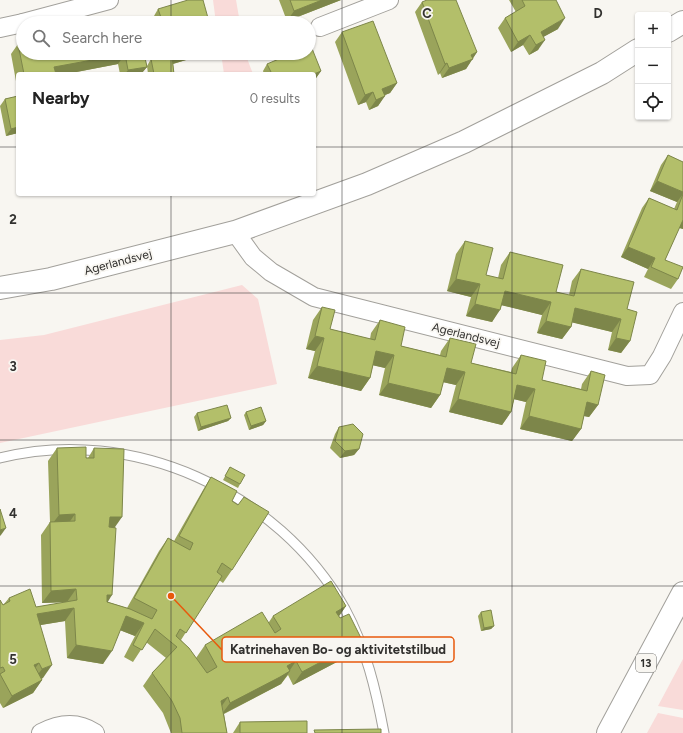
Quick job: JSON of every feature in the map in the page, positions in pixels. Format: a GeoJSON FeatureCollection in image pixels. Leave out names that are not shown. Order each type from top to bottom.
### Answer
{"type":"FeatureCollection","features":[{"type":"Feature","properties":{"kind":"street"},"geometry":{"type":"LineString","coordinates":[[49,16],[109,0]]}},
{"type":"Feature","properties":{"kind":"street"},"geometry":{"type":"LineString","coordinates":[[320,27],[371,3],[389,0]]}},
{"type":"Feature","properties":{"kind":"street"},"geometry":{"type":"LineString","coordinates":[[671,29],[683,22]]}},
{"type":"Feature","properties":{"kind":"street"},"geometry":{"type":"LineString","coordinates":[[0,28],[16,25]]}},
{"type":"Feature","properties":{"kind":"street","name":"Agerlandsvej"},"geometry":{"type":"LineString","coordinates":[[0,288],[51,280],[235,232],[366,184],[464,142],[602,73],[635,52]]}},
{"type":"Feature","properties":{"kind":"street","name":"Agerlandsvej"},"geometry":{"type":"LineString","coordinates":[[235,232],[253,256],[271,272],[314,297],[627,376],[650,375],[662,356],[683,312]]}},
{"type":"Feature","properties":{"kind":"street","name":"13"},"geometry":{"type":"LineString","coordinates":[[608,733],[683,592]]}},
{"type":"Feature","properties":{"kind":"street"},"geometry":{"type":"LineString","coordinates":[[41,733],[51,728],[68,723],[85,726],[95,733]]}},
{"type":"Feature","properties":{"kind":"lane"},"geometry":{"type":"LineString","coordinates":[[0,458],[53,450],[97,450],[140,457],[182,470],[222,488],[258,512],[292,540],[321,573],[345,609],[363,649],[377,690],[384,733]]}},
{"type":"Feature","properties":{"kind":"shaded area"},"geometry":{"type":"Polygon","coordinates":[[[213,0],[236,0],[239,16],[215,16],[213,0]]]}},
{"type":"Feature","properties":{"kind":"shaded area"},"geometry":{"type":"Polygon","coordinates":[[[222,60],[248,60],[252,72],[224,72],[222,60]]]}},
{"type":"Feature","properties":{"kind":"shaded area"},"geometry":{"type":"Polygon","coordinates":[[[242,285],[258,299],[277,384],[0,443],[0,340],[44,335],[242,285]]]}},
{"type":"Feature","properties":{"kind":"shaded area"},"geometry":{"type":"Polygon","coordinates":[[[683,659],[683,710],[658,706],[683,659]]]}},
{"type":"Feature","properties":{"kind":"shaded area"},"geometry":{"type":"Polygon","coordinates":[[[658,713],[683,718],[683,733],[647,733],[658,713]]]}},
{"type":"Feature","properties":{"kind":"building"},"geometry":{"type":"Polygon","coordinates":[[[188,0],[203,0],[207,16],[160,16],[158,9],[188,0]]]}},
{"type":"Feature","properties":{"kind":"building"},"geometry":{"type":"Polygon","coordinates":[[[290,0],[322,0],[294,11],[290,0]]]}},
{"type":"Feature","properties":{"kind":"building"},"geometry":{"type":"Polygon","coordinates":[[[427,0],[456,0],[477,52],[471,55],[473,59],[449,68],[447,63],[445,64],[422,2],[427,0]]]}},
{"type":"Feature","properties":{"kind":"building"},"geometry":{"type":"Polygon","coordinates":[[[522,0],[556,0],[565,18],[541,32],[545,40],[536,45],[530,35],[518,42],[505,18],[525,6],[522,0]]]}},
{"type":"Feature","properties":{"kind":"building"},"geometry":{"type":"Polygon","coordinates":[[[373,21],[397,83],[382,89],[385,96],[376,100],[373,92],[365,95],[342,32],[373,21]]]}},
{"type":"Feature","properties":{"kind":"building"},"geometry":{"type":"Polygon","coordinates":[[[316,58],[321,71],[316,73],[271,72],[267,64],[276,60],[316,60],[316,58]]]}},
{"type":"Feature","properties":{"kind":"building"},"geometry":{"type":"Polygon","coordinates":[[[21,60],[92,60],[54,67],[55,72],[24,72],[21,60]]]}},
{"type":"Feature","properties":{"kind":"building"},"geometry":{"type":"Polygon","coordinates":[[[126,60],[146,60],[147,67],[128,70],[126,60]]]}},
{"type":"Feature","properties":{"kind":"building"},"geometry":{"type":"Polygon","coordinates":[[[151,60],[172,60],[174,72],[154,72],[151,60]]]}},
{"type":"Feature","properties":{"kind":"building"},"geometry":{"type":"Polygon","coordinates":[[[16,96],[16,128],[11,129],[5,99],[16,96]]]}},
{"type":"Feature","properties":{"kind":"building"},"geometry":{"type":"Polygon","coordinates":[[[668,155],[683,162],[683,192],[657,181],[668,155]]]}},
{"type":"Feature","properties":{"kind":"building"},"geometry":{"type":"Polygon","coordinates":[[[683,194],[683,220],[665,260],[683,267],[678,279],[651,267],[655,258],[628,247],[649,198],[677,210],[683,194]]]}},
{"type":"Feature","properties":{"kind":"building"},"geometry":{"type":"Polygon","coordinates":[[[465,241],[493,248],[486,275],[503,279],[510,252],[563,265],[556,292],[574,296],[581,269],[634,282],[627,309],[637,312],[630,341],[616,338],[621,319],[575,308],[571,327],[546,321],[551,302],[505,291],[500,310],[475,304],[480,284],[456,279],[465,241]]]}},
{"type":"Feature","properties":{"kind":"building"},"geometry":{"type":"Polygon","coordinates":[[[322,307],[335,310],[330,329],[375,340],[380,320],[405,327],[401,346],[446,357],[450,338],[476,344],[471,363],[516,374],[521,355],[546,361],[542,380],[587,391],[591,371],[605,375],[598,405],[587,402],[581,429],[529,416],[535,389],[517,385],[511,412],[458,399],[465,372],[447,368],[440,395],[388,383],[394,355],[376,351],[370,378],[317,366],[324,338],[315,336],[322,307]]]}},
{"type":"Feature","properties":{"kind":"building"},"geometry":{"type":"Polygon","coordinates":[[[227,405],[231,418],[201,427],[197,413],[227,405]]]}},
{"type":"Feature","properties":{"kind":"building"},"geometry":{"type":"Polygon","coordinates":[[[261,407],[266,421],[251,426],[246,412],[261,407]]]}},
{"type":"Feature","properties":{"kind":"building"},"geometry":{"type":"Polygon","coordinates":[[[353,424],[363,434],[359,449],[345,451],[335,441],[339,427],[353,424]]]}},
{"type":"Feature","properties":{"kind":"building"},"geometry":{"type":"Polygon","coordinates":[[[86,447],[86,458],[94,458],[94,448],[124,449],[122,517],[110,517],[109,527],[116,528],[112,595],[107,595],[107,602],[130,609],[152,619],[157,610],[134,598],[168,538],[190,550],[193,543],[179,536],[211,477],[237,491],[232,501],[238,505],[244,497],[269,512],[232,570],[222,563],[217,572],[222,576],[216,586],[186,633],[180,629],[176,636],[189,648],[207,673],[217,667],[205,645],[262,612],[275,633],[281,629],[273,616],[331,581],[346,606],[336,612],[340,618],[349,614],[362,640],[302,672],[296,661],[287,666],[290,671],[280,677],[230,703],[228,697],[221,701],[227,733],[182,733],[180,718],[172,701],[152,673],[177,647],[155,629],[142,650],[133,645],[144,623],[126,616],[112,651],[76,645],[74,608],[37,614],[52,665],[42,669],[39,663],[34,665],[42,680],[12,696],[0,674],[5,671],[3,667],[0,668],[0,600],[3,605],[10,601],[9,598],[30,589],[36,607],[77,600],[76,589],[51,591],[50,522],[75,521],[75,514],[59,515],[57,448],[86,447]]]}},
{"type":"Feature","properties":{"kind":"building"},"geometry":{"type":"Polygon","coordinates":[[[230,467],[245,475],[240,484],[225,476],[230,467]]]}},
{"type":"Feature","properties":{"kind":"building"},"geometry":{"type":"Polygon","coordinates":[[[0,509],[6,528],[0,530],[0,509]]]}},
{"type":"Feature","properties":{"kind":"building"},"geometry":{"type":"Polygon","coordinates":[[[491,610],[494,626],[484,628],[481,612],[491,610]]]}},
{"type":"Feature","properties":{"kind":"building"},"geometry":{"type":"Polygon","coordinates":[[[307,721],[307,733],[240,733],[240,722],[307,721]]]}},
{"type":"Feature","properties":{"kind":"building"},"geometry":{"type":"Polygon","coordinates":[[[381,729],[381,733],[315,733],[314,730],[381,729]]]}},
{"type":"Feature","properties":{"kind":"place","name":"Katrinehaven Bo- og aktivitetstilbud"},"geometry":{"type":"Point","coordinates":[171,596]}}]}
